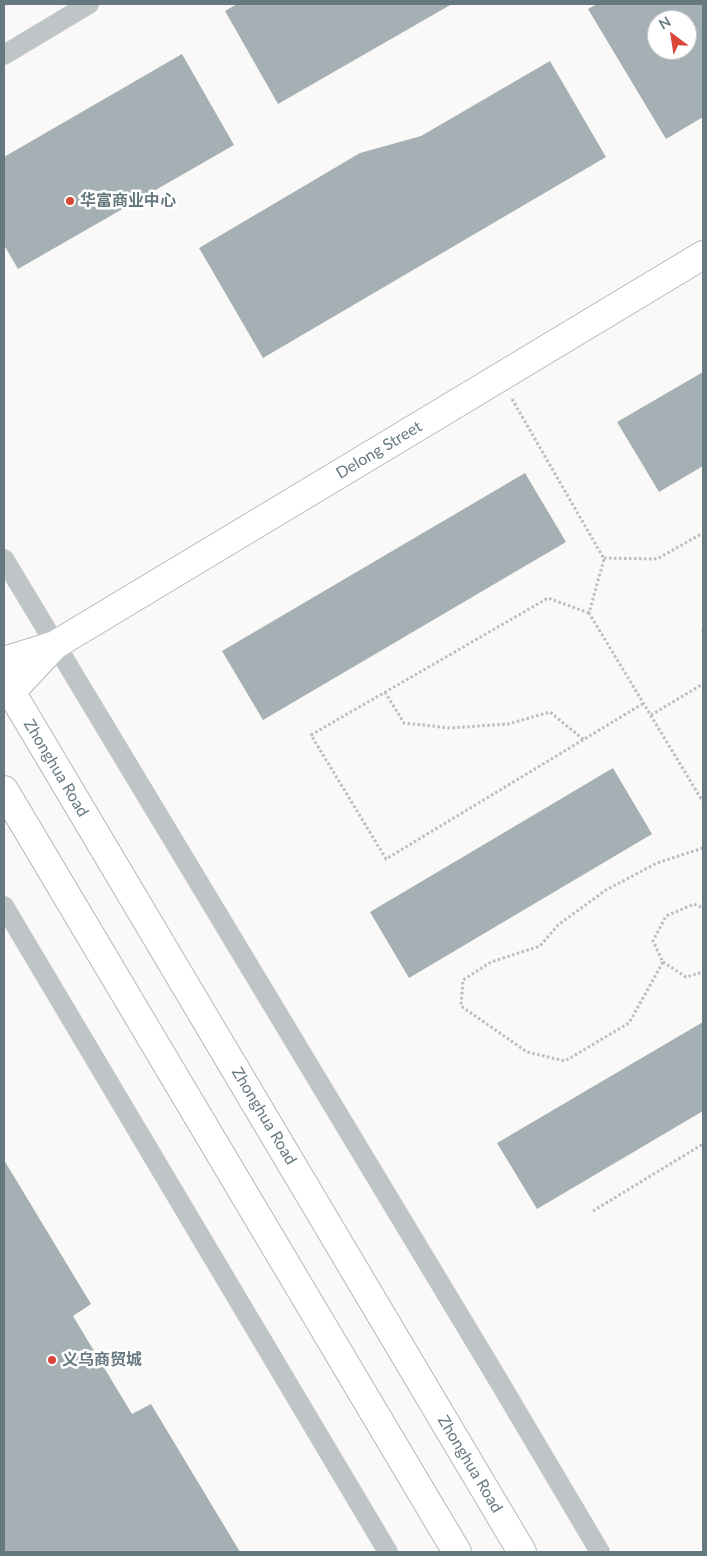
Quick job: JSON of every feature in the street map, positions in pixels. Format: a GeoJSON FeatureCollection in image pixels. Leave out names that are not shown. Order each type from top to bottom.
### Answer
{"type":"FeatureCollection","features":[{"type":"Feature","properties":{"kind":"main road","name":"Delong Street"},"geometry":{"type":"LineString","coordinates":[[6,689],[55,645],[703,255]]}},
{"type":"Feature","properties":{"kind":"main road","name":"Delong Street"},"geometry":{"type":"LineString","coordinates":[[4,661],[55,645]]}},
{"type":"Feature","properties":{"kind":"main road","name":"Zhonghua Road"},"geometry":{"type":"LineString","coordinates":[[6,689],[522,1552]]}},
{"type":"Feature","properties":{"kind":"main road"},"geometry":{"type":"LineString","coordinates":[[4,790],[457,1552]]}},
{"type":"Feature","properties":{"kind":"street"},"geometry":{"type":"LineString","coordinates":[[4,55],[89,4]]}},
{"type":"Feature","properties":{"kind":"street"},"geometry":{"type":"LineString","coordinates":[[4,559],[600,1552]]}},
{"type":"Feature","properties":{"kind":"street"},"geometry":{"type":"LineString","coordinates":[[4,906],[388,1552]]}},
{"type":"Feature","properties":{"kind":"path"},"geometry":{"type":"LineString","coordinates":[[499,377],[604,558],[589,613]]}},
{"type":"Feature","properties":{"kind":"path"},"geometry":{"type":"LineString","coordinates":[[604,558],[657,559],[703,533]]}},
{"type":"Feature","properties":{"kind":"path"},"geometry":{"type":"LineString","coordinates":[[644,704],[386,859],[311,735],[548,598],[589,613],[651,715],[703,802]]}},
{"type":"Feature","properties":{"kind":"path"},"geometry":{"type":"LineString","coordinates":[[703,629],[703,634]]}},
{"type":"Feature","properties":{"kind":"path"},"geometry":{"type":"LineString","coordinates":[[651,715],[703,684]]}},
{"type":"Feature","properties":{"kind":"path"},"geometry":{"type":"LineString","coordinates":[[385,692],[404,723],[450,728],[508,724],[550,712],[584,740]]}},
{"type":"Feature","properties":{"kind":"path"},"geometry":{"type":"LineString","coordinates":[[663,962],[629,1023],[565,1061],[527,1052],[461,1006],[463,980],[491,962],[540,946],[558,925],[615,886],[657,863],[703,848]]}},
{"type":"Feature","properties":{"kind":"path"},"geometry":{"type":"LineString","coordinates":[[703,908],[694,904],[666,916],[653,941],[663,962],[686,977],[703,972]]}},
{"type":"Feature","properties":{"kind":"path"},"geometry":{"type":"LineString","coordinates":[[593,1211],[703,1144]]}},
{"type":"Feature","properties":{"kind":"building"},"geometry":{"type":"Polygon","coordinates":[[[237,4],[452,4],[278,104],[225,11],[237,4]]]}},
{"type":"Feature","properties":{"kind":"building"},"geometry":{"type":"Polygon","coordinates":[[[597,4],[703,4],[703,117],[666,139],[588,9],[597,4]]]}},
{"type":"Feature","properties":{"kind":"building","name":"华富商业中心"},"geometry":{"type":"Polygon","coordinates":[[[182,54],[234,145],[18,269],[4,245],[4,157],[182,54]]]}},
{"type":"Feature","properties":{"kind":"building"},"geometry":{"type":"Polygon","coordinates":[[[550,61],[606,157],[263,358],[199,248],[360,153],[421,136],[550,61]]]}},
{"type":"Feature","properties":{"kind":"building"},"geometry":{"type":"Polygon","coordinates":[[[703,372],[703,466],[659,492],[617,422],[703,372]]]}},
{"type":"Feature","properties":{"kind":"building"},"geometry":{"type":"Polygon","coordinates":[[[525,473],[566,542],[263,720],[222,651],[525,473]]]}},
{"type":"Feature","properties":{"kind":"building"},"geometry":{"type":"Polygon","coordinates":[[[613,768],[652,834],[409,978],[370,912],[613,768]]]}},
{"type":"Feature","properties":{"kind":"building"},"geometry":{"type":"Polygon","coordinates":[[[703,1022],[703,1111],[537,1209],[497,1143],[703,1022]]]}},
{"type":"Feature","properties":{"kind":"building","name":"义乌商贸城"},"geometry":{"type":"Polygon","coordinates":[[[4,1160],[91,1304],[73,1316],[132,1414],[151,1404],[240,1552],[4,1552],[4,1160]]]}},
{"type":"Feature","properties":{"kind":"place","name":"华富商业中心"},"geometry":{"type":"Point","coordinates":[70,201]}},
{"type":"Feature","properties":{"kind":"place","name":"义乌商贸城"},"geometry":{"type":"Point","coordinates":[52,1360]}}]}
